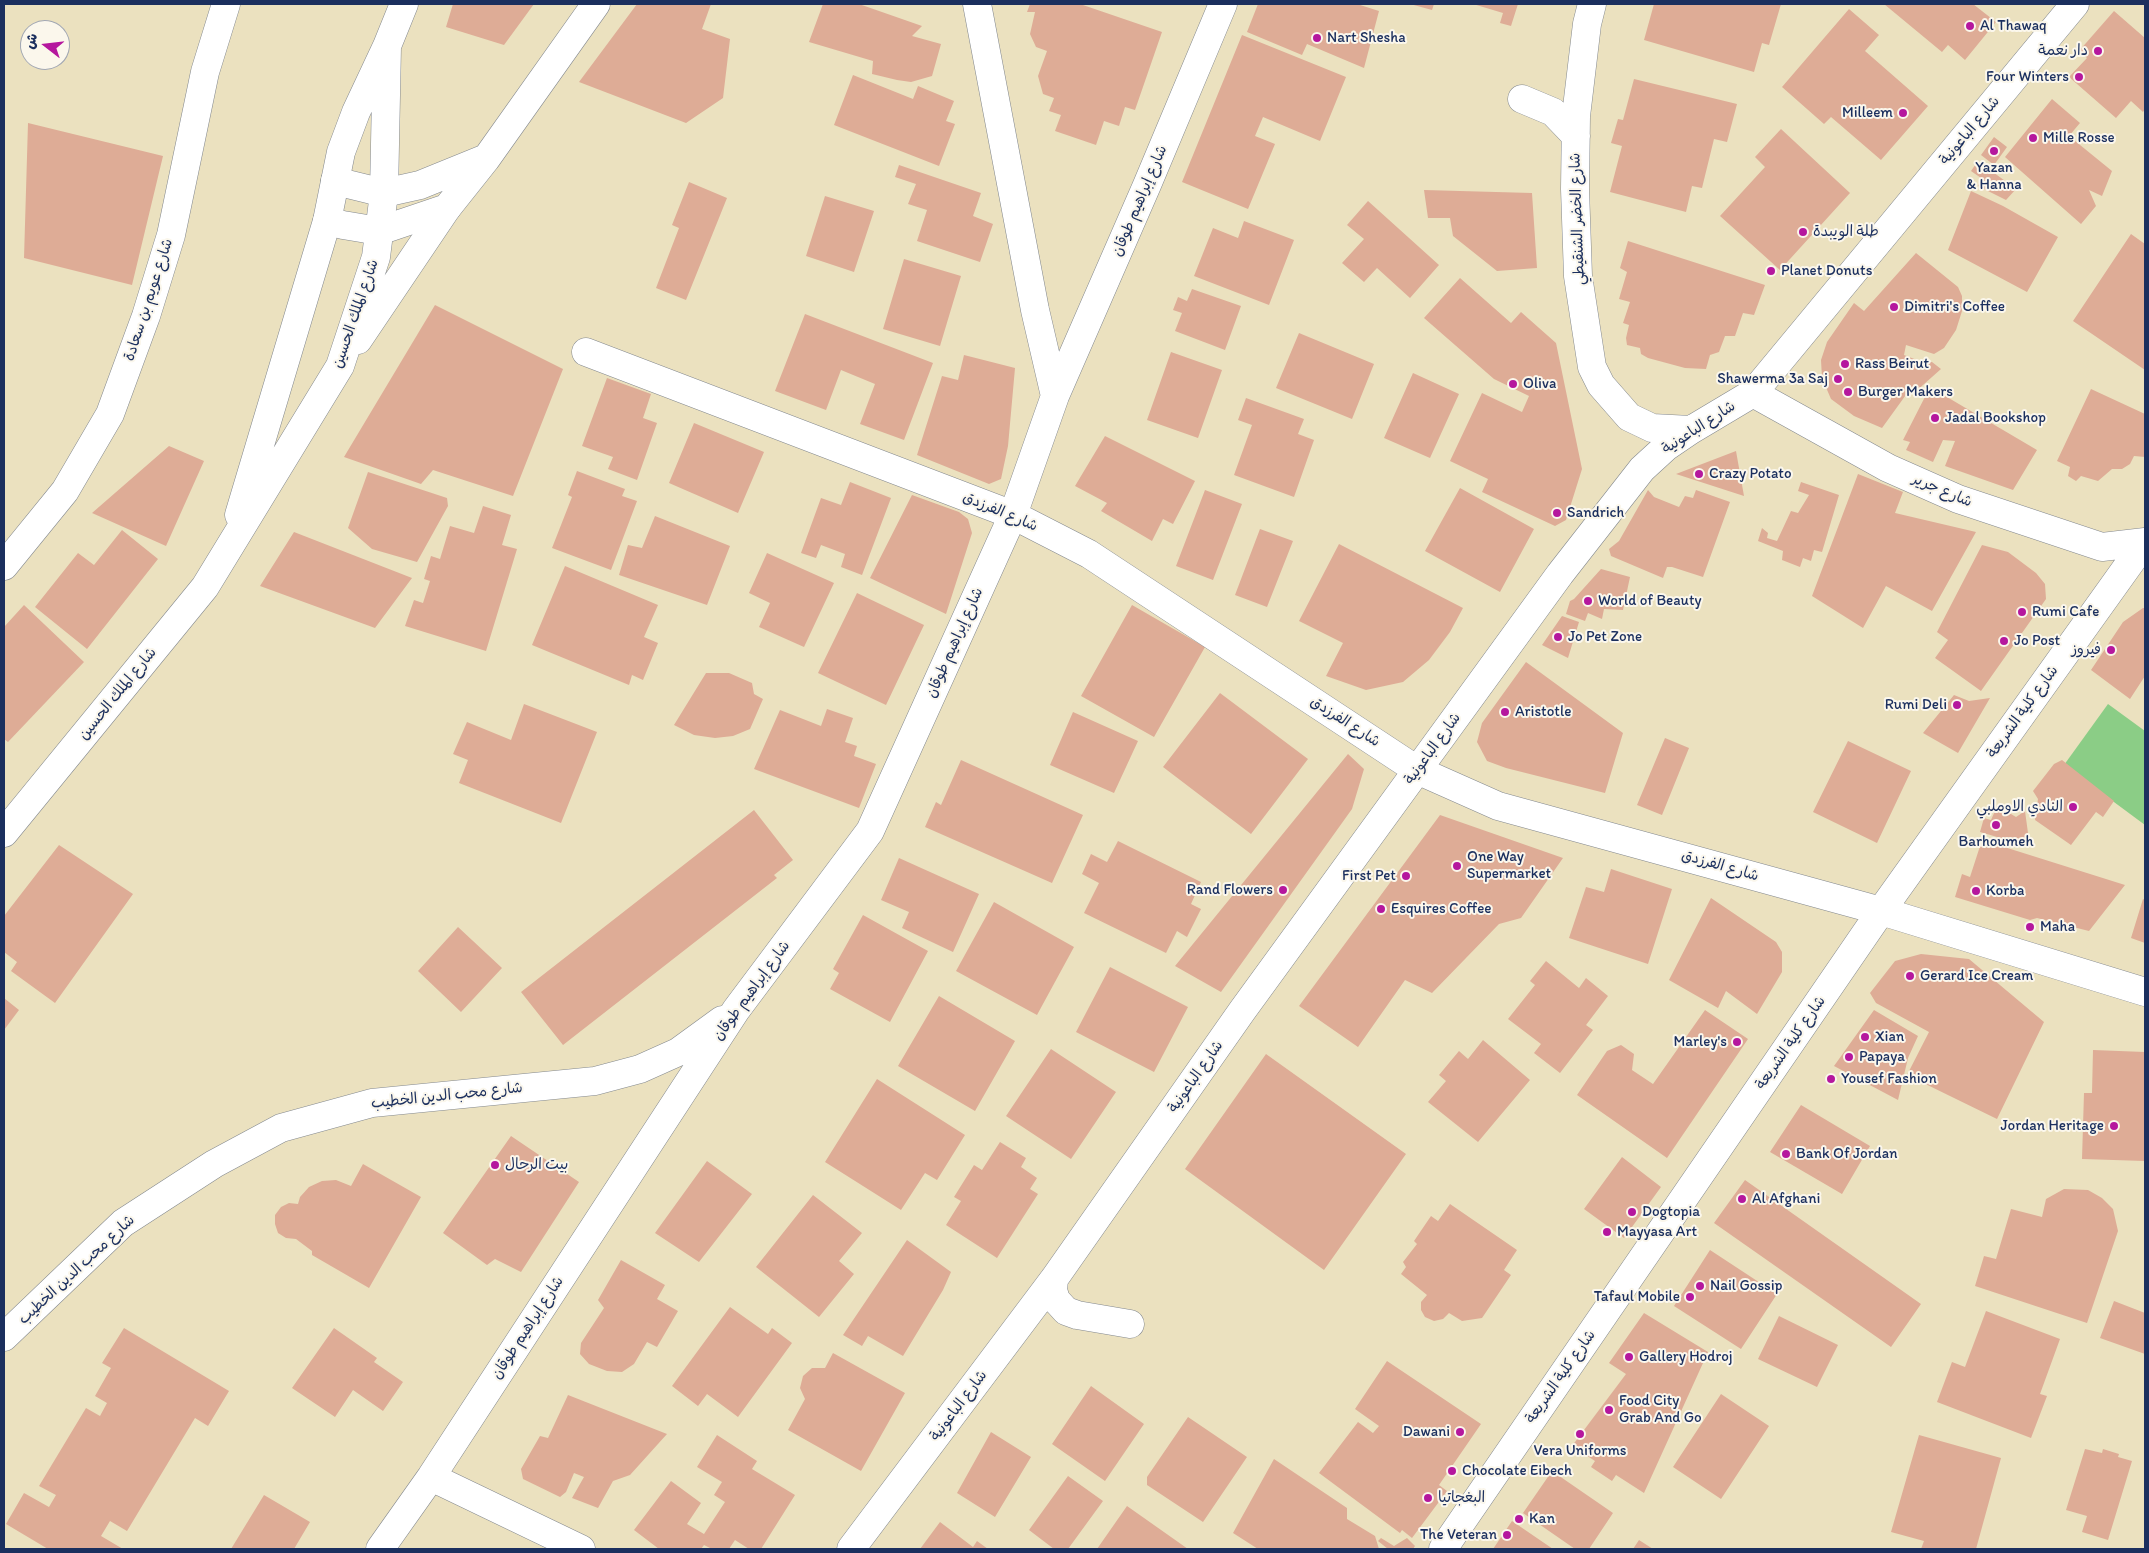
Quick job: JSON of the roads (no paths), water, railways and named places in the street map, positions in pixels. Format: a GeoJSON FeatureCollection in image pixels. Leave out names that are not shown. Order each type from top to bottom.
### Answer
{"type":"FeatureCollection","features":[{"type":"Feature","properties":{"kind":"street","name":"شارع عويم بن سعادة"},"geometry":{"type":"LineString","coordinates":[[4,566],[65,491],[110,414],[146,316],[171,235],[205,72],[226,4]]}},
{"type":"Feature","properties":{"kind":"street","name":"شارع الملك الحسين"},"geometry":{"type":"LineString","coordinates":[[227,552],[327,221],[341,152],[356,112],[388,46],[404,4]]}},
{"type":"Feature","properties":{"kind":"street"},"geometry":{"type":"LineString","coordinates":[[340,366],[447,208],[486,159],[596,4]]}},
{"type":"Feature","properties":{"kind":"street"},"geometry":{"type":"LineString","coordinates":[[977,4],[1035,310],[1055,396]]}},
{"type":"Feature","properties":{"kind":"street","name":"شارع إبراهيم طوقان"},"geometry":{"type":"LineString","coordinates":[[380,1549],[431,1477],[736,1010],[870,831],[1014,515],[1055,396],[1223,4]]}},
{"type":"Feature","properties":{"kind":"street","name":"شارع الخضر الشنقيطي"},"geometry":{"type":"LineString","coordinates":[[1592,4],[1587,24],[1576,116],[1575,189],[1578,276],[1592,367],[1601,385],[1629,417],[1652,428],[1691,430]]}},
{"type":"Feature","properties":{"kind":"street","name":"شارع الباعونية"},"geometry":{"type":"LineString","coordinates":[[851,1549],[1054,1279],[1236,1019],[1560,574],[1642,469],[1666,447],[1753,392],[2075,4]]}},
{"type":"Feature","properties":{"kind":"street","name":"شارع الملك الحسين"},"geometry":{"type":"LineString","coordinates":[[4,833],[205,588],[340,366],[376,256],[384,194],[388,46]]}},
{"type":"Feature","properties":{"kind":"street"},"geometry":{"type":"LineString","coordinates":[[1522,99],[1553,112],[1576,136]]}},
{"type":"Feature","properties":{"kind":"street"},"geometry":{"type":"LineString","coordinates":[[335,181],[384,194],[420,185],[486,159]]}},
{"type":"Feature","properties":{"kind":"street"},"geometry":{"type":"LineString","coordinates":[[327,221],[379,230],[447,208]]}},
{"type":"Feature","properties":{"kind":"street","name":"شارع الفرزدق"},"geometry":{"type":"LineString","coordinates":[[586,352],[1014,515],[1089,554],[1417,770],[1498,806],[1881,911],[2145,992]]}},
{"type":"Feature","properties":{"kind":"street","name":"شارع جرير"},"geometry":{"type":"LineString","coordinates":[[1753,392],[1888,468],[1958,499],[2102,547],[2145,542]]}},
{"type":"Feature","properties":{"kind":"street","name":"شارع كلية الشريعة"},"geometry":{"type":"LineString","coordinates":[[1443,1549],[1881,911],[2145,542]]}},
{"type":"Feature","properties":{"kind":"street","name":"شارع محب الدين الخطيب"},"geometry":{"type":"LineString","coordinates":[[4,1337],[123,1223],[214,1164],[281,1128],[372,1103],[595,1081],[640,1069],[678,1052],[736,1010]]}},
{"type":"Feature","properties":{"kind":"street"},"geometry":{"type":"LineString","coordinates":[[1054,1279],[1053,1290],[1056,1300],[1066,1311],[1076,1316],[1130,1324]]}},
{"type":"Feature","properties":{"kind":"street"},"geometry":{"type":"LineString","coordinates":[[431,1477],[581,1549]]}},
{"type":"Feature","properties":{"kind":"place","name":"Al Thawaq"},"geometry":{"type":"Point","coordinates":[1970,26]}},
{"type":"Feature","properties":{"kind":"place","name":"Nart Shesha"},"geometry":{"type":"Point","coordinates":[1317,38]}},
{"type":"Feature","properties":{"kind":"place","name":"دار نعمة"},"geometry":{"type":"Point","coordinates":[2098,51]}},
{"type":"Feature","properties":{"kind":"place","name":"Four Winters"},"geometry":{"type":"Point","coordinates":[2079,77]}},
{"type":"Feature","properties":{"kind":"place","name":"Milleem"},"geometry":{"type":"Point","coordinates":[1903,113]}},
{"type":"Feature","properties":{"kind":"place","name":"Mille Rosse"},"geometry":{"type":"Point","coordinates":[2033,138]}},
{"type":"Feature","properties":{"kind":"place","name":"Yazan & Hanna"},"geometry":{"type":"Point","coordinates":[1994,151]}},
{"type":"Feature","properties":{"kind":"place","name":"طلة الويبدة"},"geometry":{"type":"Point","coordinates":[1803,232]}},
{"type":"Feature","properties":{"kind":"place","name":"Planet Donuts"},"geometry":{"type":"Point","coordinates":[1771,271]}},
{"type":"Feature","properties":{"kind":"place","name":"Dimitri's Coffee"},"geometry":{"type":"Point","coordinates":[1894,307]}},
{"type":"Feature","properties":{"kind":"place","name":"Rass Beirut"},"geometry":{"type":"Point","coordinates":[1845,364]}},
{"type":"Feature","properties":{"kind":"place","name":"Shawerma 3a Saj"},"geometry":{"type":"Point","coordinates":[1838,379]}},
{"type":"Feature","properties":{"kind":"place","name":"Oliva"},"geometry":{"type":"Point","coordinates":[1513,384]}},
{"type":"Feature","properties":{"kind":"place","name":"Burger Makers"},"geometry":{"type":"Point","coordinates":[1848,392]}},
{"type":"Feature","properties":{"kind":"place","name":"Jadal Bookshop"},"geometry":{"type":"Point","coordinates":[1935,418]}},
{"type":"Feature","properties":{"kind":"place","name":"Crazy Potato"},"geometry":{"type":"Point","coordinates":[1699,474]}},
{"type":"Feature","properties":{"kind":"place","name":"Sandrich"},"geometry":{"type":"Point","coordinates":[1557,513]}},
{"type":"Feature","properties":{"kind":"place","name":"World of Beauty"},"geometry":{"type":"Point","coordinates":[1588,601]}},
{"type":"Feature","properties":{"kind":"place","name":"Rumi Cafe"},"geometry":{"type":"Point","coordinates":[2022,612]}},
{"type":"Feature","properties":{"kind":"place","name":"Jo Pet Zone"},"geometry":{"type":"Point","coordinates":[1558,637]}},
{"type":"Feature","properties":{"kind":"place","name":"Jo Post"},"geometry":{"type":"Point","coordinates":[2004,641]}},
{"type":"Feature","properties":{"kind":"place","name":"فيروز"},"geometry":{"type":"Point","coordinates":[2111,650]}},
{"type":"Feature","properties":{"kind":"place","name":"Rumi Deli"},"geometry":{"type":"Point","coordinates":[1957,705]}},
{"type":"Feature","properties":{"kind":"place","name":"Aristotle"},"geometry":{"type":"Point","coordinates":[1505,712]}},
{"type":"Feature","properties":{"kind":"place","name":"النادي الاوملبي"},"geometry":{"type":"Point","coordinates":[2073,807]}},
{"type":"Feature","properties":{"kind":"place","name":"Barhoumeh"},"geometry":{"type":"Point","coordinates":[1996,825]}},
{"type":"Feature","properties":{"kind":"place","name":"One Way Supermarket"},"geometry":{"type":"Point","coordinates":[1457,866]}},
{"type":"Feature","properties":{"kind":"place","name":"First Pet"},"geometry":{"type":"Point","coordinates":[1406,876]}},
{"type":"Feature","properties":{"kind":"place","name":"Rand Flowers"},"geometry":{"type":"Point","coordinates":[1283,890]}},
{"type":"Feature","properties":{"kind":"place","name":"Korba"},"geometry":{"type":"Point","coordinates":[1976,891]}},
{"type":"Feature","properties":{"kind":"place","name":"Esquires Coffee"},"geometry":{"type":"Point","coordinates":[1381,909]}},
{"type":"Feature","properties":{"kind":"place","name":"Maha"},"geometry":{"type":"Point","coordinates":[2030,927]}},
{"type":"Feature","properties":{"kind":"place","name":"Gerard Ice Cream"},"geometry":{"type":"Point","coordinates":[1910,976]}},
{"type":"Feature","properties":{"kind":"place","name":"Xian"},"geometry":{"type":"Point","coordinates":[1865,1037]}},
{"type":"Feature","properties":{"kind":"place","name":"Marley's"},"geometry":{"type":"Point","coordinates":[1737,1042]}},
{"type":"Feature","properties":{"kind":"place","name":"Papaya"},"geometry":{"type":"Point","coordinates":[1849,1057]}},
{"type":"Feature","properties":{"kind":"place","name":"Yousef Fashion"},"geometry":{"type":"Point","coordinates":[1831,1079]}},
{"type":"Feature","properties":{"kind":"place","name":"Jordan Heritage"},"geometry":{"type":"Point","coordinates":[2114,1126]}},
{"type":"Feature","properties":{"kind":"place","name":"Bank Of Jordan"},"geometry":{"type":"Point","coordinates":[1786,1154]}},
{"type":"Feature","properties":{"kind":"place","name":"بيت الرحال"},"geometry":{"type":"Point","coordinates":[495,1165]}},
{"type":"Feature","properties":{"kind":"place","name":"Al Afghani"},"geometry":{"type":"Point","coordinates":[1742,1199]}},
{"type":"Feature","properties":{"kind":"place","name":"Dogtopia"},"geometry":{"type":"Point","coordinates":[1632,1212]}},
{"type":"Feature","properties":{"kind":"place","name":"Mayyasa Art"},"geometry":{"type":"Point","coordinates":[1607,1232]}},
{"type":"Feature","properties":{"kind":"place","name":"Nail Gossip"},"geometry":{"type":"Point","coordinates":[1700,1286]}},
{"type":"Feature","properties":{"kind":"place","name":"Tafaul Mobile"},"geometry":{"type":"Point","coordinates":[1690,1297]}},
{"type":"Feature","properties":{"kind":"place","name":"Gallery Hodroj"},"geometry":{"type":"Point","coordinates":[1629,1357]}},
{"type":"Feature","properties":{"kind":"place","name":"Food City Grab And Go"},"geometry":{"type":"Point","coordinates":[1609,1410]}},
{"type":"Feature","properties":{"kind":"place","name":"Dawani"},"geometry":{"type":"Point","coordinates":[1460,1432]}},
{"type":"Feature","properties":{"kind":"place","name":"Vera Uniforms"},"geometry":{"type":"Point","coordinates":[1580,1434]}},
{"type":"Feature","properties":{"kind":"place","name":"Chocolate Eibech"},"geometry":{"type":"Point","coordinates":[1452,1471]}},
{"type":"Feature","properties":{"kind":"place","name":"البغجاتيا"},"geometry":{"type":"Point","coordinates":[1428,1498]}},
{"type":"Feature","properties":{"kind":"place","name":"Kan"},"geometry":{"type":"Point","coordinates":[1519,1519]}},
{"type":"Feature","properties":{"kind":"place","name":"The Veteran"},"geometry":{"type":"Point","coordinates":[1507,1535]}}]}
